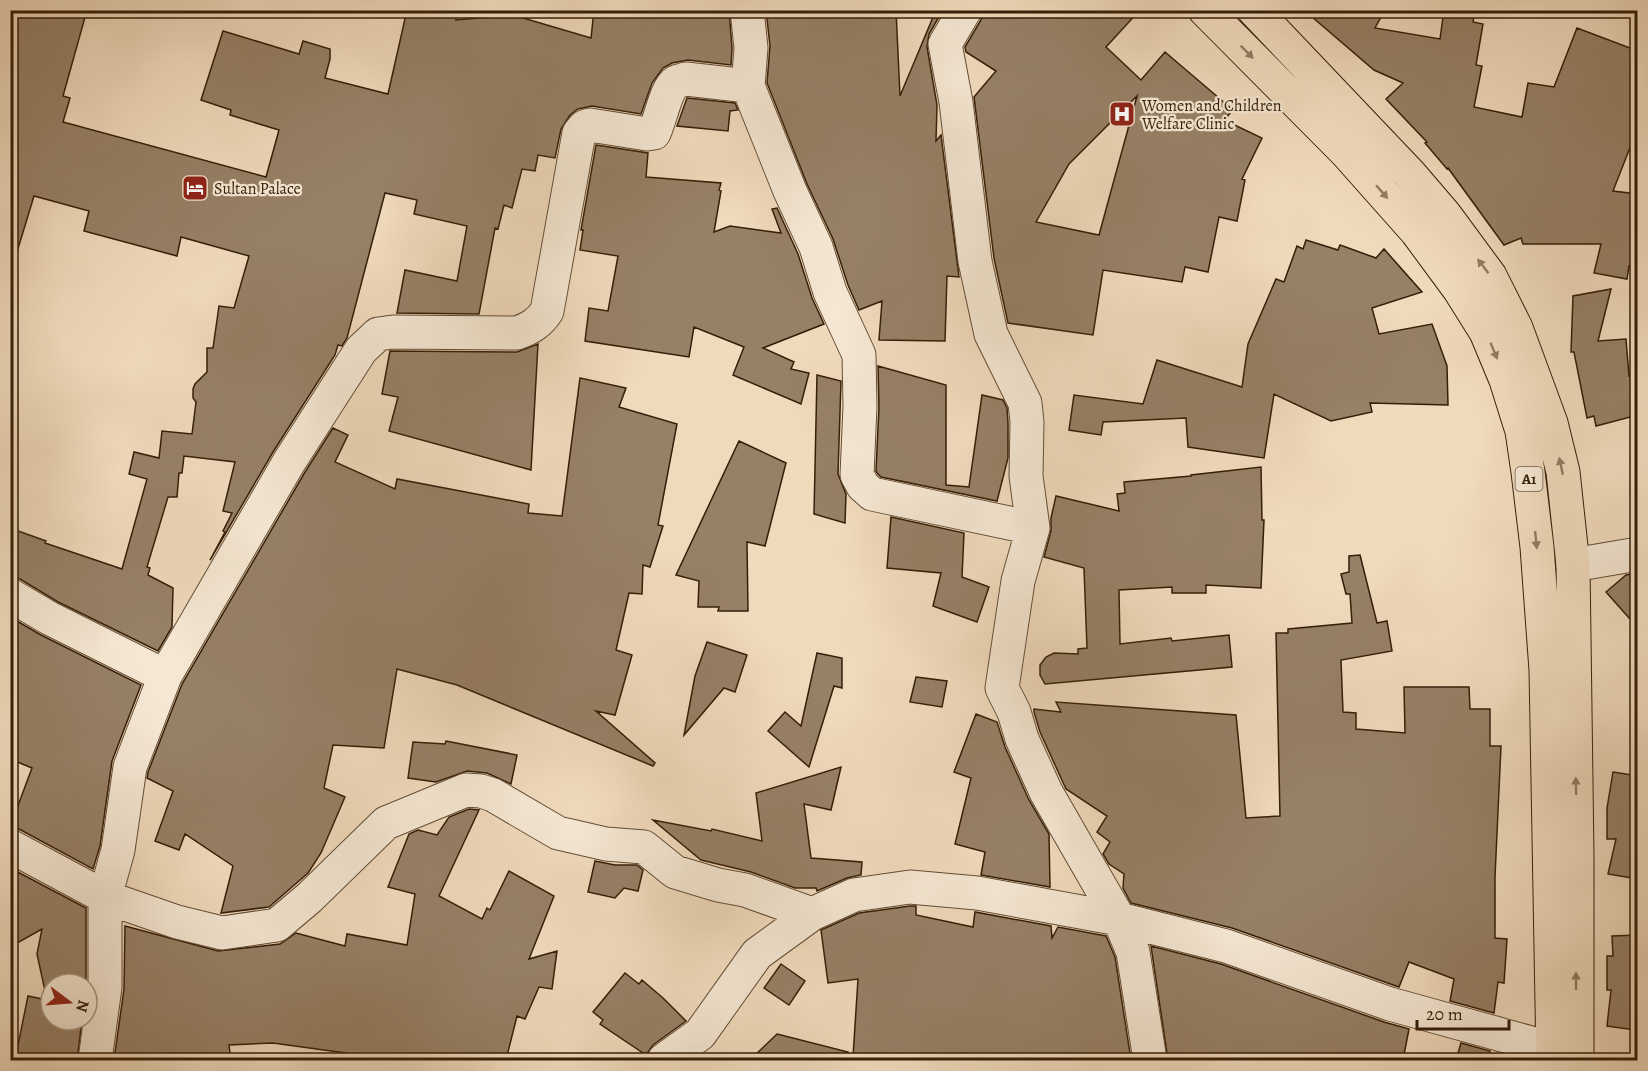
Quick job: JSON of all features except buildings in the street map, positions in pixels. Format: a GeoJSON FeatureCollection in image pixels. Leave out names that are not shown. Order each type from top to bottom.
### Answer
{"type":"FeatureCollection","features":[{"type":"Feature","properties":{"kind":"highway","name":"A1"},"geometry":{"type":"LineString","coordinates":[[1205,10],[1346,152],[1417,232],[1459,289],[1486,332],[1506,380],[1522,431],[1537,547],[1546,670],[1561,1057]]}},
{"type":"Feature","properties":{"kind":"highway","name":"A1"},"geometry":{"type":"LineString","coordinates":[[1254,10],[1409,173],[1445,215],[1490,276],[1516,328],[1551,423],[1563,471],[1573,565],[1577,855],[1561,1057]]}},
{"type":"Feature","properties":{"kind":"street"},"geometry":{"type":"LineString","coordinates":[[747,10],[751,48],[748,86],[790,191],[816,247],[830,292],[859,355],[860,406],[856,475],[872,494],[1033,528]]}},
{"type":"Feature","properties":{"kind":"street"},"geometry":{"type":"LineString","coordinates":[[966,10],[945,44],[956,102],[975,261],[991,334],[1025,403],[1026,477],[1033,528],[1017,581],[1002,688],[1046,792],[1119,920],[1133,952],[1150,1060]]}},
{"type":"Feature","properties":{"kind":"street"},"geometry":{"type":"LineString","coordinates":[[95,1060],[105,987],[105,897],[118,850],[130,767],[165,676],[289,462],[369,341],[378,334],[393,332],[517,333],[540,322],[548,311],[579,133],[584,127],[590,125],[647,134],[654,133],[670,87],[677,81],[686,79],[748,86]]}},
{"type":"Feature","properties":{"kind":"street"},"geometry":{"type":"LineString","coordinates":[[1573,565],[1638,554]]}},
{"type":"Feature","properties":{"kind":"street"},"geometry":{"type":"LineString","coordinates":[[10,595],[48,618],[165,676]]}},
{"type":"Feature","properties":{"kind":"street"},"geometry":{"type":"LineString","coordinates":[[10,846],[105,897],[177,922],[222,933],[277,925],[309,898],[386,823],[466,790],[481,791],[493,795],[558,833],[606,844],[644,847],[675,872],[718,885],[745,890],[812,914]]}},
{"type":"Feature","properties":{"kind":"street"},"geometry":{"type":"LineString","coordinates":[[664,1060],[700,1034],[757,954],[812,914],[854,895],[910,887],[977,893],[1119,920],[1226,946],[1390,1004],[1561,1057]]}},
{"type":"Feature","properties":{"kind":"place","name":"Women and Children Welfare Clinic"},"geometry":{"type":"Point","coordinates":[1122,114]}},
{"type":"Feature","properties":{"kind":"place","name":"Sultan Palace"},"geometry":{"type":"Point","coordinates":[195,188]}}]}
